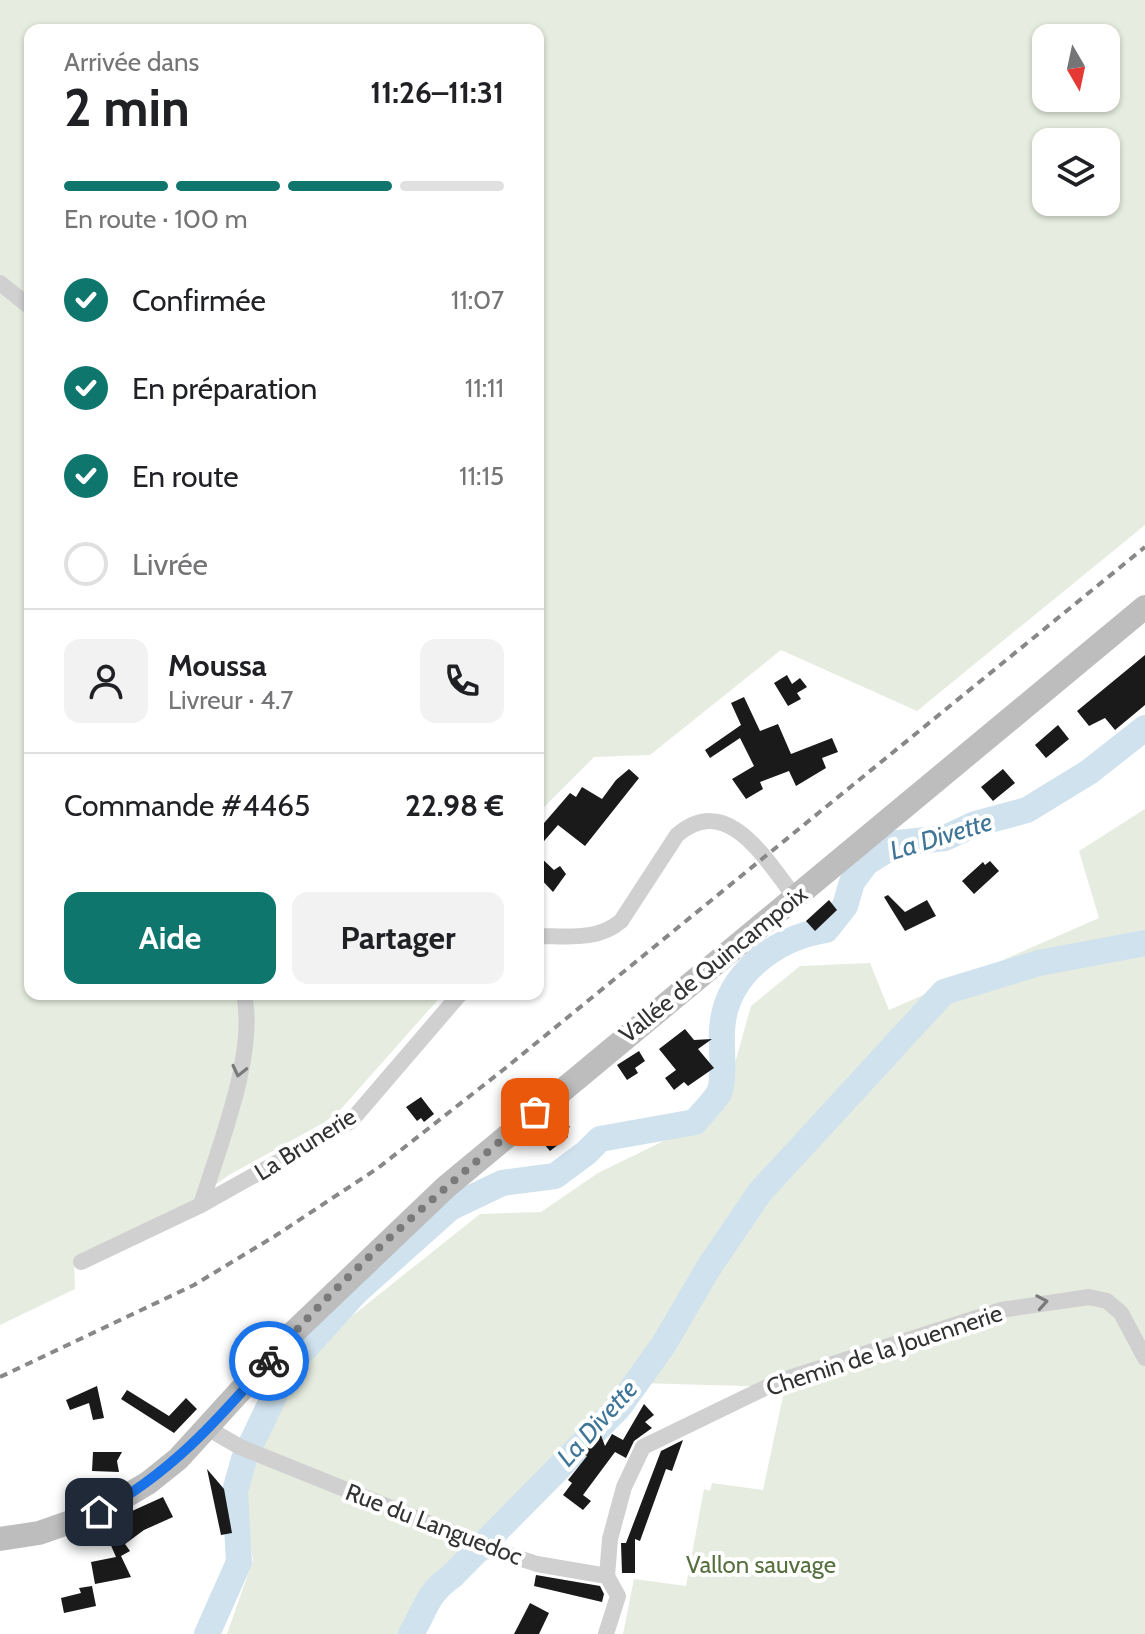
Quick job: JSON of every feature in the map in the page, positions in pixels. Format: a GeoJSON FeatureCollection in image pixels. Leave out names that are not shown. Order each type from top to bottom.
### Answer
{"type":"FeatureCollection","features":[{"type":"Feature","properties":{"kind":"main road","name":"Vallée de Quincampoix"},"geometry":{"type":"LineString","coordinates":[[0,1539],[39,1533],[99,1512],[148,1483],[187,1451],[293,1333],[446,1187],[1145,607]]}},
{"type":"Feature","properties":{"kind":"street"},"geometry":{"type":"LineString","coordinates":[[0,283],[24,302]]}},
{"type":"Feature","properties":{"kind":"street"},"geometry":{"type":"LineString","coordinates":[[544,936],[593,935],[612,928],[621,921],[677,835],[688,826],[707,821],[720,822],[742,832],[795,897]]}},
{"type":"Feature","properties":{"kind":"street"},"geometry":{"type":"LineString","coordinates":[[201,1205],[233,1099],[246,1038],[246,1000]]}},
{"type":"Feature","properties":{"kind":"street","name":"La Brunerie"},"geometry":{"type":"LineString","coordinates":[[81,1262],[201,1205],[351,1121],[455,1000]]}},
{"type":"Feature","properties":{"kind":"street","name":"Chemin de la Jouennerie"},"geometry":{"type":"LineString","coordinates":[[607,1576],[610,1539],[632,1466],[643,1447],[779,1381],[1001,1310],[1075,1298],[1107,1301],[1129,1325],[1145,1358]]}},
{"type":"Feature","properties":{"kind":"street","name":"Rue du Languedoc"},"geometry":{"type":"LineString","coordinates":[[209,1429],[240,1447],[503,1553],[537,1564],[607,1576]]}},
{"type":"Feature","properties":{"kind":"street"},"geometry":{"type":"LineString","coordinates":[[606,1634],[618,1596],[607,1576]]}},
{"type":"Feature","properties":{"kind":"green space"},"geometry":{"type":"Polygon","coordinates":[[[0,0],[1145,0],[1145,525],[917,711],[781,650],[650,755],[594,757],[544,807],[544,24],[24,24],[24,1000],[438,1000],[341,1109],[325,1122],[229,1175],[188,1204],[74,1259],[75,1289],[0,1325],[0,0]]]}},
{"type":"Feature","properties":{"kind":"green space","name":"Vallon sauvage"},"geometry":{"type":"Polygon","coordinates":[[[1145,809],[1145,1634],[623,1634],[634,1579],[686,1586],[704,1489],[710,1491],[712,1483],[763,1490],[785,1387],[637,1383],[488,1560],[458,1567],[402,1634],[227,1634],[253,1560],[243,1497],[253,1438],[312,1348],[480,1214],[541,1212],[598,1173],[721,1113],[751,1006],[800,966],[870,963],[889,1010],[1099,918],[1079,851],[1145,809]]]}},
{"type":"Feature","properties":{"kind":"building"},"geometry":{"type":"Polygon","coordinates":[[[1145,655],[1145,705],[1115,730],[1105,718],[1089,726],[1077,711],[1145,655]]]}},
{"type":"Feature","properties":{"kind":"building"},"geometry":{"type":"Polygon","coordinates":[[[787,675],[792,684],[800,678],[807,687],[797,693],[801,699],[788,706],[774,683],[787,675]]]}},
{"type":"Feature","properties":{"kind":"building"},"geometry":{"type":"Polygon","coordinates":[[[744,697],[760,731],[778,724],[791,754],[832,738],[838,752],[822,758],[826,768],[796,786],[789,771],[760,782],[763,789],[746,799],[732,779],[754,766],[740,738],[710,758],[705,750],[741,725],[731,703],[744,697]]]}},
{"type":"Feature","properties":{"kind":"building"},"geometry":{"type":"Polygon","coordinates":[[[1058,725],[1069,739],[1046,758],[1035,745],[1058,725]]]}},
{"type":"Feature","properties":{"kind":"building"},"geometry":{"type":"Polygon","coordinates":[[[629,769],[639,778],[585,846],[558,825],[544,841],[544,823],[570,793],[576,797],[582,787],[602,799],[629,769]]]}},
{"type":"Feature","properties":{"kind":"building"},"geometry":{"type":"Polygon","coordinates":[[[1003,769],[1015,783],[993,801],[981,787],[1003,769]]]}},
{"type":"Feature","properties":{"kind":"building"},"geometry":{"type":"Polygon","coordinates":[[[544,861],[554,870],[560,866],[566,874],[553,892],[544,882],[544,861]]]}},
{"type":"Feature","properties":{"kind":"building"},"geometry":{"type":"Polygon","coordinates":[[[990,861],[999,871],[974,894],[962,881],[983,862],[985,865],[990,861]]]}},
{"type":"Feature","properties":{"kind":"building"},"geometry":{"type":"Polygon","coordinates":[[[888,895],[905,912],[927,900],[936,916],[905,931],[884,897],[888,895]]]}},
{"type":"Feature","properties":{"kind":"building"},"geometry":{"type":"Polygon","coordinates":[[[829,900],[837,910],[815,931],[806,921],[829,900]]]}},
{"type":"Feature","properties":{"kind":"building"},"geometry":{"type":"Polygon","coordinates":[[[685,1029],[694,1040],[712,1039],[698,1049],[714,1068],[688,1086],[684,1082],[674,1090],[665,1078],[676,1070],[659,1049],[685,1029]]]}},
{"type":"Feature","properties":{"kind":"building"},"geometry":{"type":"Polygon","coordinates":[[[639,1051],[645,1061],[635,1068],[638,1073],[627,1080],[617,1065],[639,1051]]]}},
{"type":"Feature","properties":{"kind":"building"},"geometry":{"type":"Polygon","coordinates":[[[421,1097],[434,1114],[424,1122],[421,1118],[417,1121],[406,1107],[421,1097]]]}},
{"type":"Feature","properties":{"kind":"building"},"geometry":{"type":"Polygon","coordinates":[[[562,1117],[570,1127],[564,1131],[568,1137],[550,1151],[537,1136],[562,1117]]]}},
{"type":"Feature","properties":{"kind":"building"},"geometry":{"type":"Polygon","coordinates":[[[97,1386],[104,1418],[93,1420],[89,1403],[70,1410],[66,1400],[97,1386]]]}},
{"type":"Feature","properties":{"kind":"building"},"geometry":{"type":"Polygon","coordinates":[[[127,1390],[169,1416],[186,1398],[197,1409],[174,1433],[121,1399],[127,1390]]]}},
{"type":"Feature","properties":{"kind":"building"},"geometry":{"type":"Polygon","coordinates":[[[644,1404],[654,1415],[645,1422],[652,1428],[634,1441],[626,1458],[615,1452],[583,1495],[591,1501],[583,1510],[563,1495],[572,1483],[568,1480],[587,1456],[579,1451],[599,1430],[605,1446],[612,1434],[623,1440],[644,1404]]]}},
{"type":"Feature","properties":{"kind":"building"},"geometry":{"type":"Polygon","coordinates":[[[683,1440],[672,1471],[666,1469],[640,1541],[635,1539],[635,1573],[622,1573],[621,1543],[626,1543],[661,1451],[683,1440]]]}},
{"type":"Feature","properties":{"kind":"building"},"geometry":{"type":"Polygon","coordinates":[[[93,1452],[122,1452],[117,1461],[119,1472],[92,1471],[93,1452]]]}},
{"type":"Feature","properties":{"kind":"building"},"geometry":{"type":"Polygon","coordinates":[[[207,1469],[224,1489],[232,1533],[221,1535],[207,1469]]]}},
{"type":"Feature","properties":{"kind":"building"},"geometry":{"type":"Polygon","coordinates":[[[163,1497],[173,1517],[144,1530],[125,1544],[130,1551],[121,1556],[131,1577],[95,1584],[91,1562],[116,1557],[106,1534],[125,1524],[121,1516],[163,1497]]]}},
{"type":"Feature","properties":{"kind":"building"},"geometry":{"type":"Polygon","coordinates":[[[536,1575],[600,1586],[604,1594],[602,1602],[534,1586],[536,1575]]]}},
{"type":"Feature","properties":{"kind":"building"},"geometry":{"type":"Polygon","coordinates":[[[92,1586],[96,1606],[64,1613],[61,1598],[81,1593],[79,1588],[92,1586]]]}},
{"type":"Feature","properties":{"kind":"building"},"geometry":{"type":"Polygon","coordinates":[[[530,1603],[549,1613],[539,1634],[514,1634],[530,1603]]]}},
{"type":"Feature","properties":{"kind":"waterway","name":"La Divette"},"geometry":{"type":"LineString","coordinates":[[207,1634],[239,1562],[235,1491],[244,1459],[288,1367],[356,1292],[450,1208],[502,1183],[555,1176],[600,1139],[695,1122],[719,1093],[722,1030],[732,992],[756,962],[772,950],[807,934],[826,930],[845,906],[852,882],[866,863],[898,843],[945,838],[975,824],[1027,810],[1089,772],[1145,728]]}},
{"type":"Feature","properties":{"kind":"waterway","name":"La Divette"},"geometry":{"type":"LineString","coordinates":[[411,1634],[437,1589],[619,1407],[664,1344],[709,1267],[760,1192],[944,992],[1039,963],[1145,943]]}},
{"type":"Feature","properties":{"kind":"railway"},"geometry":{"type":"LineString","coordinates":[[0,1377],[194,1285],[378,1168],[503,1070],[1145,547]]}},
{"type":"Feature","properties":{"kind":"way so far"},"geometry":{"type":"LineString","coordinates":[[269,1361],[369,1258],[446,1187],[535,1112]]}},
{"type":"Feature","properties":{"kind":"route"},"geometry":{"type":"LineString","coordinates":[[99,1512],[148,1483],[187,1451],[269,1361]]}}]}
